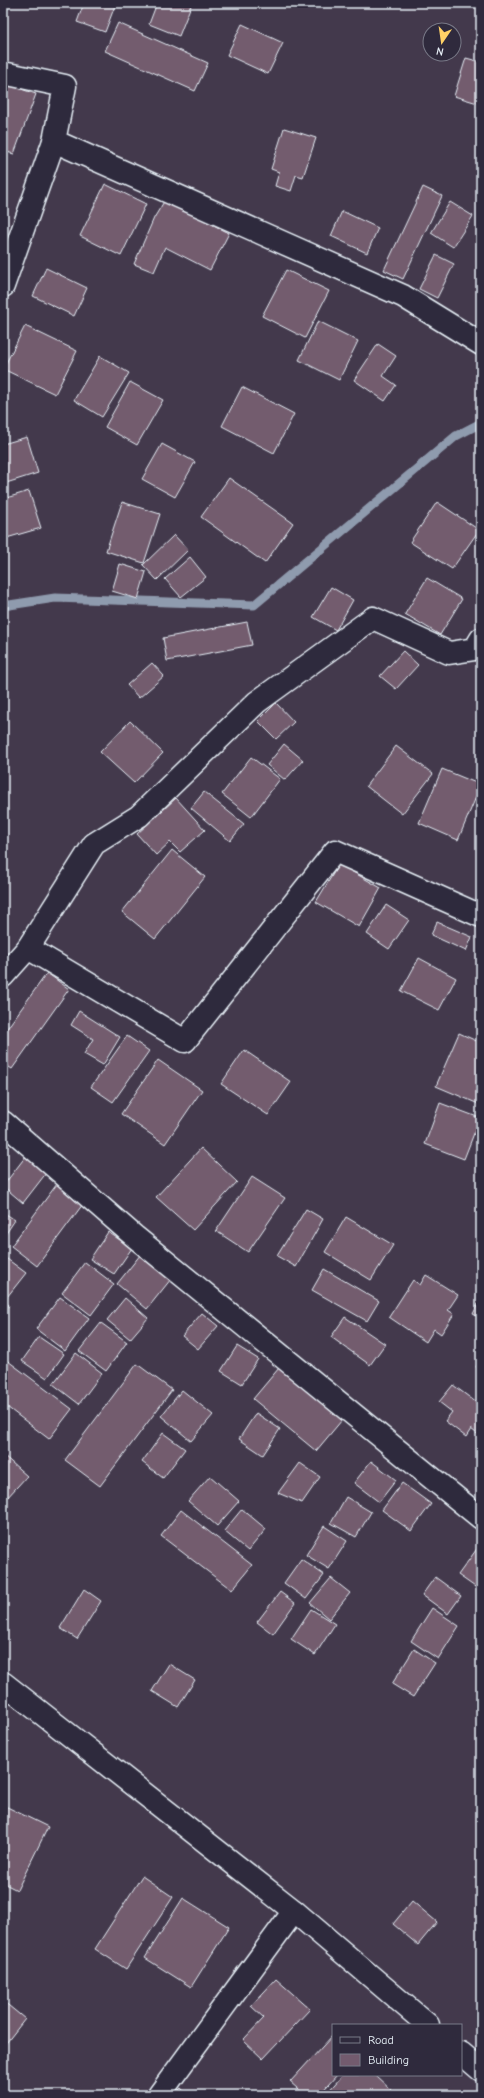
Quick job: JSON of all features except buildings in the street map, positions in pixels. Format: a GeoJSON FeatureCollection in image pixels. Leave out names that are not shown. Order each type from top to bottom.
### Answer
{"type":"FeatureCollection","features":[{"type":"Feature","properties":{"kind":"street"},"geometry":{"type":"LineString","coordinates":[[3,73],[65,86],[54,141],[3,286]]}},
{"type":"Feature","properties":{"kind":"street"},"geometry":{"type":"LineString","coordinates":[[54,141],[403,296],[481,344]]}},
{"type":"Feature","properties":{"kind":"street"},"geometry":{"type":"LineString","coordinates":[[3,976],[28,948],[94,844],[139,816],[257,702],[373,618],[449,653],[475,649],[481,639]]}},
{"type":"Feature","properties":{"kind":"street"},"geometry":{"type":"LineString","coordinates":[[28,948],[186,1041],[335,851],[481,916]]}},
{"type":"Feature","properties":{"kind":"street"},"geometry":{"type":"LineString","coordinates":[[3,1122],[134,1236],[481,1518]]}},
{"type":"Feature","properties":{"kind":"street"},"geometry":{"type":"LineString","coordinates":[[3,1683],[294,1911],[427,2024]]}},
{"type":"Feature","properties":{"kind":"street"},"geometry":{"type":"LineString","coordinates":[[159,2095],[294,1911]]}},
{"type":"Feature","properties":{"kind":"street"},"geometry":{"type":"LineString","coordinates":[[462,2054],[481,2070]]}},
{"type":"Feature","properties":{"kind":"waterway"},"geometry":{"type":"LineString","coordinates":[[3,606],[55,598],[254,605],[456,436],[481,423]]}}]}
